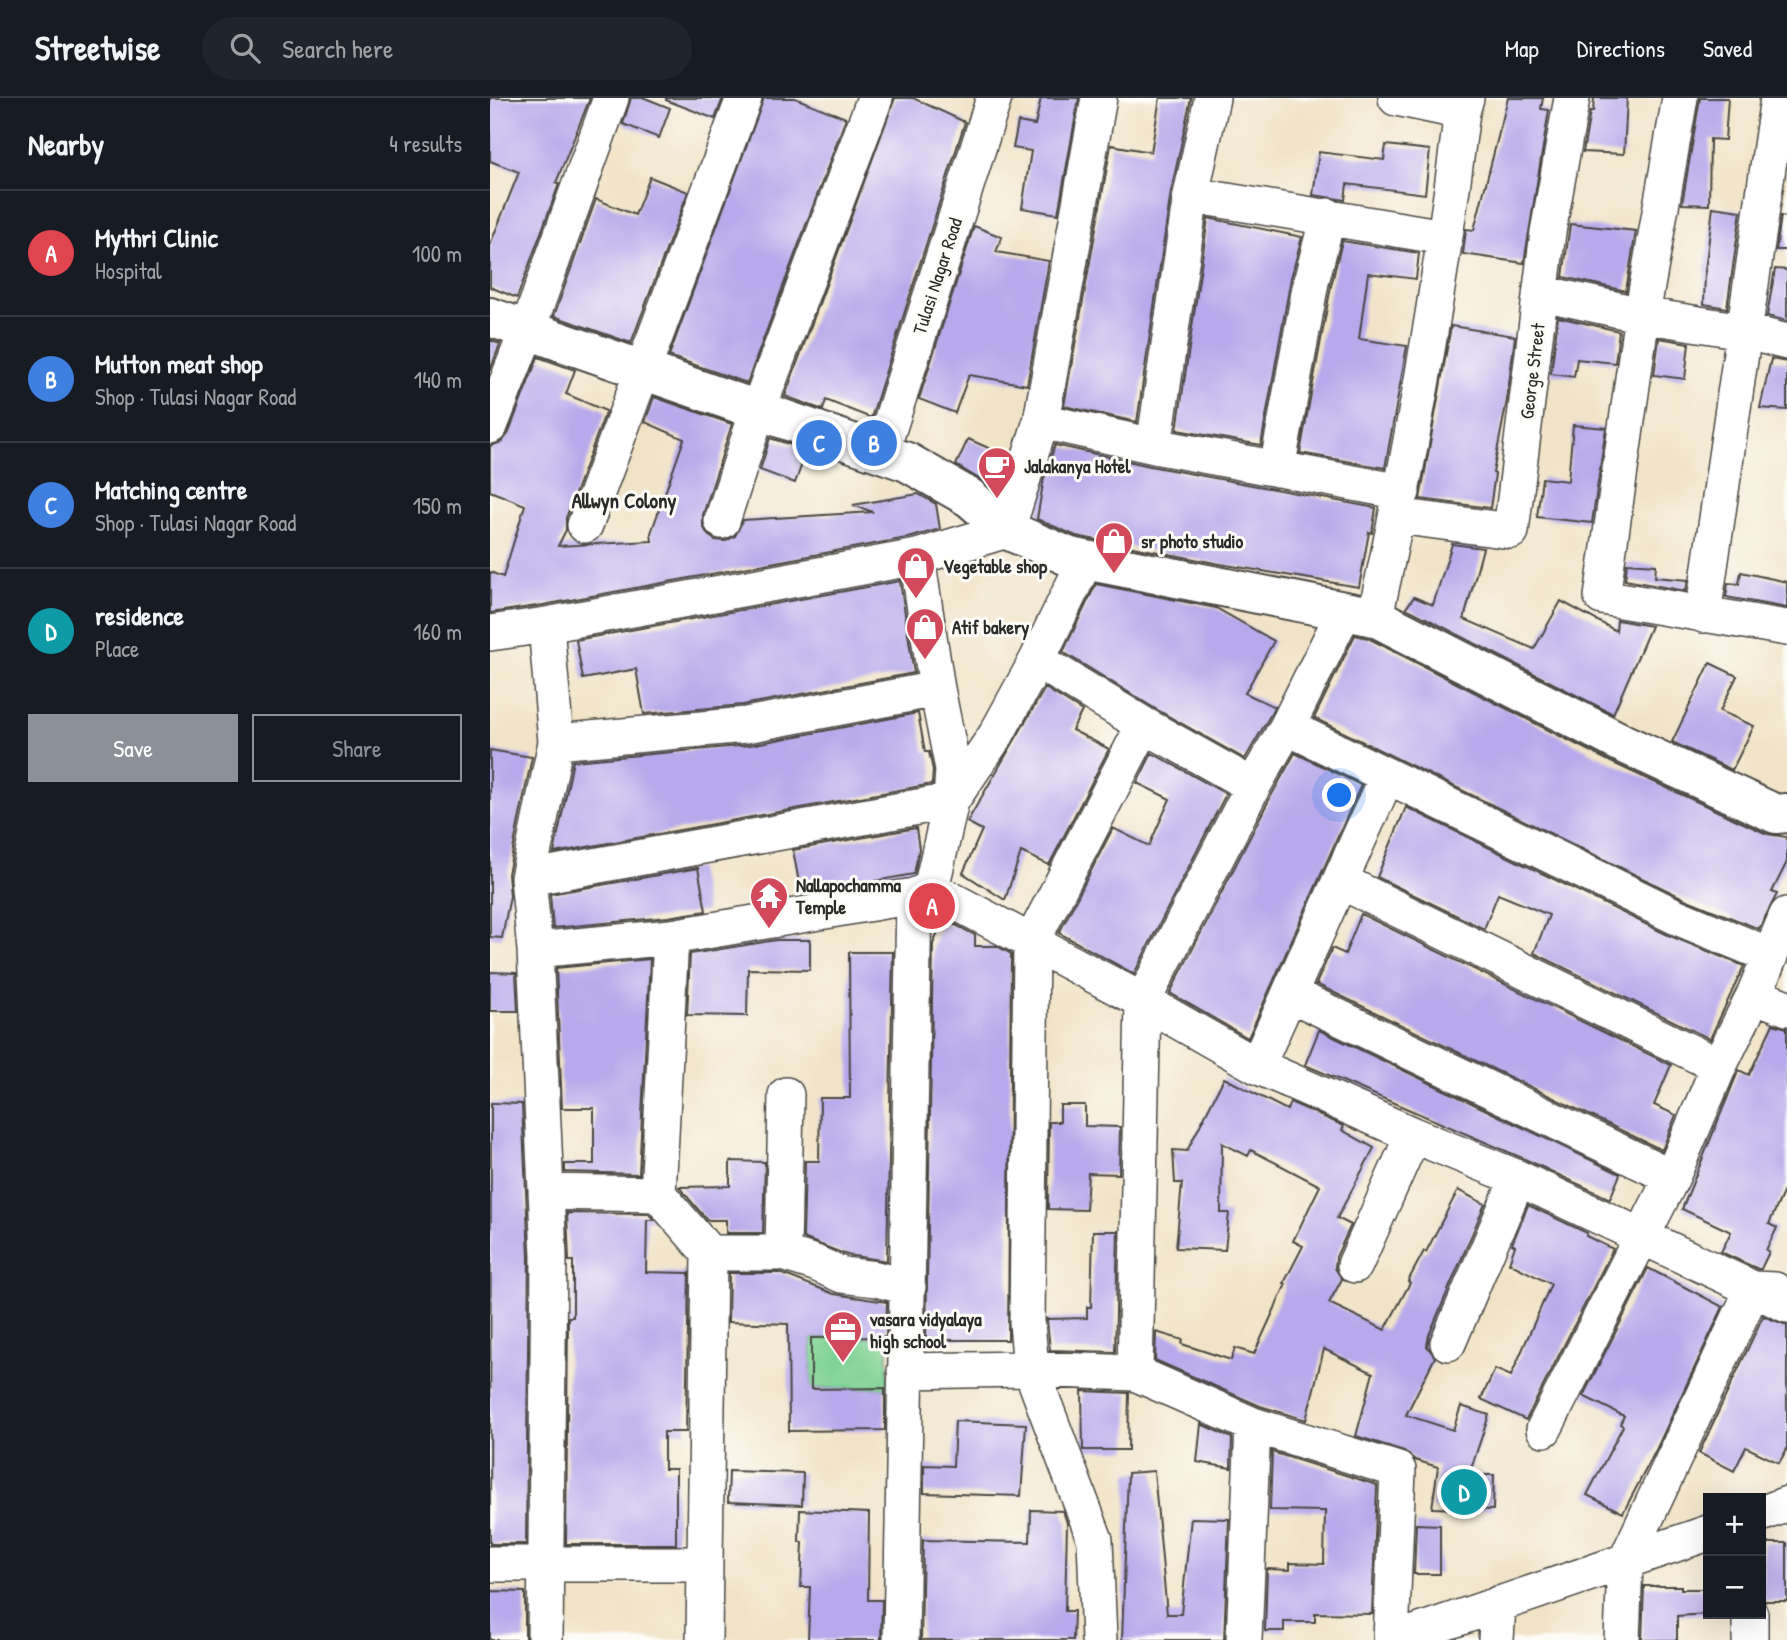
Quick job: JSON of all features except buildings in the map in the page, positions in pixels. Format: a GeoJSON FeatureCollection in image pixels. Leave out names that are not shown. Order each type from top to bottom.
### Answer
{"type":"FeatureCollection","features":[{"type":"Feature","properties":{"kind":"street"},"geometry":{"type":"LineString","coordinates":[[490,426],[611,98]]}},
{"type":"Feature","properties":{"kind":"street"},"geometry":{"type":"LineString","coordinates":[[585,525],[744,98]]}},
{"type":"Feature","properties":{"kind":"street"},"geometry":{"type":"LineString","coordinates":[[722,521],[758,410],[875,98]]}},
{"type":"Feature","properties":{"kind":"street","name":"Tulasi Nagar Road"},"geometry":{"type":"LineString","coordinates":[[881,453],[993,98]]}},
{"type":"Feature","properties":{"kind":"street"},"geometry":{"type":"LineString","coordinates":[[1007,530],[1041,421],[1099,98]]}},
{"type":"Feature","properties":{"kind":"street"},"geometry":{"type":"LineString","coordinates":[[1154,446],[1191,195],[1212,98]]}},
{"type":"Feature","properties":{"kind":"street"},"geometry":{"type":"LineString","coordinates":[[1135,1373],[1143,1001],[1253,786],[1359,614],[1400,504],[1450,214],[1464,105],[1396,98]]}},
{"type":"Feature","properties":{"kind":"street","name":"George Street"},"geometry":{"type":"LineString","coordinates":[[1400,504],[1511,531],[1548,232],[1572,98]]}},
{"type":"Feature","properties":{"kind":"street"},"geometry":{"type":"LineString","coordinates":[[1680,98],[1642,315],[1602,597],[1787,628]]}},
{"type":"Feature","properties":{"kind":"street"},"geometry":{"type":"LineString","coordinates":[[1703,615],[1778,98]]}},
{"type":"Feature","properties":{"kind":"street"},"geometry":{"type":"LineString","coordinates":[[1191,195],[1444,237]]}},
{"type":"Feature","properties":{"kind":"street"},"geometry":{"type":"LineString","coordinates":[[1277,469],[1311,282],[1328,216]]}},
{"type":"Feature","properties":{"kind":"street"},"geometry":{"type":"LineString","coordinates":[[1542,293],[1642,315],[1743,331],[1787,342]]}},
{"type":"Feature","properties":{"kind":"street"},"geometry":{"type":"LineString","coordinates":[[490,317],[907,462],[970,498],[1007,530],[1078,558],[1359,614],[1622,743],[1776,814],[1787,813]]}},
{"type":"Feature","properties":{"kind":"street"},"geometry":{"type":"LineString","coordinates":[[1041,421],[1277,469],[1400,504]]}},
{"type":"Feature","properties":{"kind":"street"},"geometry":{"type":"LineString","coordinates":[[490,633],[917,556],[1007,530]]}},
{"type":"Feature","properties":{"kind":"street"},"geometry":{"type":"LineString","coordinates":[[917,556],[952,785]]}},
{"type":"Feature","properties":{"kind":"street"},"geometry":{"type":"LineString","coordinates":[[528,878],[952,785],[996,735],[1037,660],[1078,558]]}},
{"type":"Feature","properties":{"kind":"street"},"geometry":{"type":"LineString","coordinates":[[901,1640],[905,1371],[922,892],[952,785],[1078,558]]}},
{"type":"Feature","properties":{"kind":"street"},"geometry":{"type":"LineString","coordinates":[[544,1640],[549,1256],[535,950],[528,878],[556,742],[546,625]]}},
{"type":"Feature","properties":{"kind":"street"},"geometry":{"type":"LineString","coordinates":[[1037,660],[1253,786]]}},
{"type":"Feature","properties":{"kind":"street"},"geometry":{"type":"LineString","coordinates":[[556,742],[747,725],[937,689]]}},
{"type":"Feature","properties":{"kind":"street"},"geometry":{"type":"LineString","coordinates":[[1099,1640],[1095,1540],[1031,1369],[1027,1323],[1031,943],[1144,724]]}},
{"type":"Feature","properties":{"kind":"street"},"geometry":{"type":"LineString","coordinates":[[1287,727],[1677,917],[1769,955]]}},
{"type":"Feature","properties":{"kind":"street"},"geometry":{"type":"LineString","coordinates":[[1257,1066],[1387,776]]}},
{"type":"Feature","properties":{"kind":"street"},"geometry":{"type":"LineString","coordinates":[[1340,881],[1719,1066]]}},
{"type":"Feature","properties":{"kind":"street"},"geometry":{"type":"LineString","coordinates":[[535,950],[671,937],[922,892],[1031,943],[1143,1001],[1257,1066],[1518,1178],[1787,1305]]}},
{"type":"Feature","properties":{"kind":"street"},"geometry":{"type":"LineString","coordinates":[[1544,1429],[1672,1177],[1787,915]]}},
{"type":"Feature","properties":{"kind":"street"},"geometry":{"type":"LineString","coordinates":[[671,937],[658,1194],[709,1253],[704,1640]]}},
{"type":"Feature","properties":{"kind":"street"},"geometry":{"type":"LineString","coordinates":[[1290,994],[1672,1177]]}},
{"type":"Feature","properties":{"kind":"street"},"geometry":{"type":"LineString","coordinates":[[1754,995],[1787,1008]]}},
{"type":"Feature","properties":{"kind":"street"},"geometry":{"type":"LineString","coordinates":[[783,1253],[786,1095]]}},
{"type":"Feature","properties":{"kind":"street"},"geometry":{"type":"LineString","coordinates":[[1355,1265],[1413,1135]]}},
{"type":"Feature","properties":{"kind":"street"},"geometry":{"type":"LineString","coordinates":[[1448,1343],[1518,1178]]}},
{"type":"Feature","properties":{"kind":"street"},"geometry":{"type":"LineString","coordinates":[[546,1192],[658,1194]]}},
{"type":"Feature","properties":{"kind":"street"},"geometry":{"type":"LineString","coordinates":[[709,1253],[783,1253],[842,1275],[876,1279],[908,1287]]}},
{"type":"Feature","properties":{"kind":"street"},"geometry":{"type":"LineString","coordinates":[[1753,1289],[1779,1291],[1787,1285]]}},
{"type":"Feature","properties":{"kind":"street"},"geometry":{"type":"LineString","coordinates":[[1622,1640],[1625,1563],[1753,1289]]}},
{"type":"Feature","properties":{"kind":"street"},"geometry":{"type":"LineString","coordinates":[[905,1371],[1031,1369],[1135,1373],[1253,1425],[1398,1470],[1392,1640],[1703,1535]]}},
{"type":"Feature","properties":{"kind":"street"},"geometry":{"type":"LineString","coordinates":[[1244,1640],[1253,1425]]}},
{"type":"Feature","properties":{"kind":"street"},"geometry":{"type":"LineString","coordinates":[[1766,1512],[1787,1504]]}},
{"type":"Feature","properties":{"kind":"street"},"geometry":{"type":"LineString","coordinates":[[490,1564],[703,1564]]}},
{"type":"Feature","properties":{"kind":"street"},"geometry":{"type":"LineString","coordinates":[[1496,1640],[1498,1604]]}},
{"type":"Feature","properties":{"kind":"street"},"geometry":{"type":"LineString","coordinates":[[1750,1619],[1750,1640]]}},
{"type":"Feature","properties":{"kind":"green space"},"geometry":{"type":"Polygon","coordinates":[[[888,1337],[888,1388],[811,1389],[811,1338],[888,1337]]]}},
{"type":"Feature","properties":{"kind":"place","name":"Matching centre"},"geometry":{"type":"Point","coordinates":[819,443]}},
{"type":"Feature","properties":{"kind":"place","name":"Mutton meat shop"},"geometry":{"type":"Point","coordinates":[874,443]}},
{"type":"Feature","properties":{"kind":"place","name":"Jalakanya Hotel"},"geometry":{"type":"Point","coordinates":[997,500]}},
{"type":"Feature","properties":{"kind":"place","name":"sr photo studio"},"geometry":{"type":"Point","coordinates":[1114,575]}},
{"type":"Feature","properties":{"kind":"place","name":"Vegetable shop"},"geometry":{"type":"Point","coordinates":[916,600]}},
{"type":"Feature","properties":{"kind":"place","name":"Atif bakery"},"geometry":{"type":"Point","coordinates":[925,661]}},
{"type":"Feature","properties":{"kind":"place","name":"Mythri Clinic"},"geometry":{"type":"Point","coordinates":[932,906]}},
{"type":"Feature","properties":{"kind":"place","name":"Nallapochamma Temple"},"geometry":{"type":"Point","coordinates":[769,930]}},
{"type":"Feature","properties":{"kind":"place","name":"vasara vidyalaya high school"},"geometry":{"type":"Point","coordinates":[843,1364]}},
{"type":"Feature","properties":{"kind":"place","name":"residence"},"geometry":{"type":"Point","coordinates":[1464,1492]}},
{"type":"Feature","properties":{"kind":"district","name":"Allwyn Colony"},"geometry":{"type":"Point","coordinates":[624,501]}}]}
